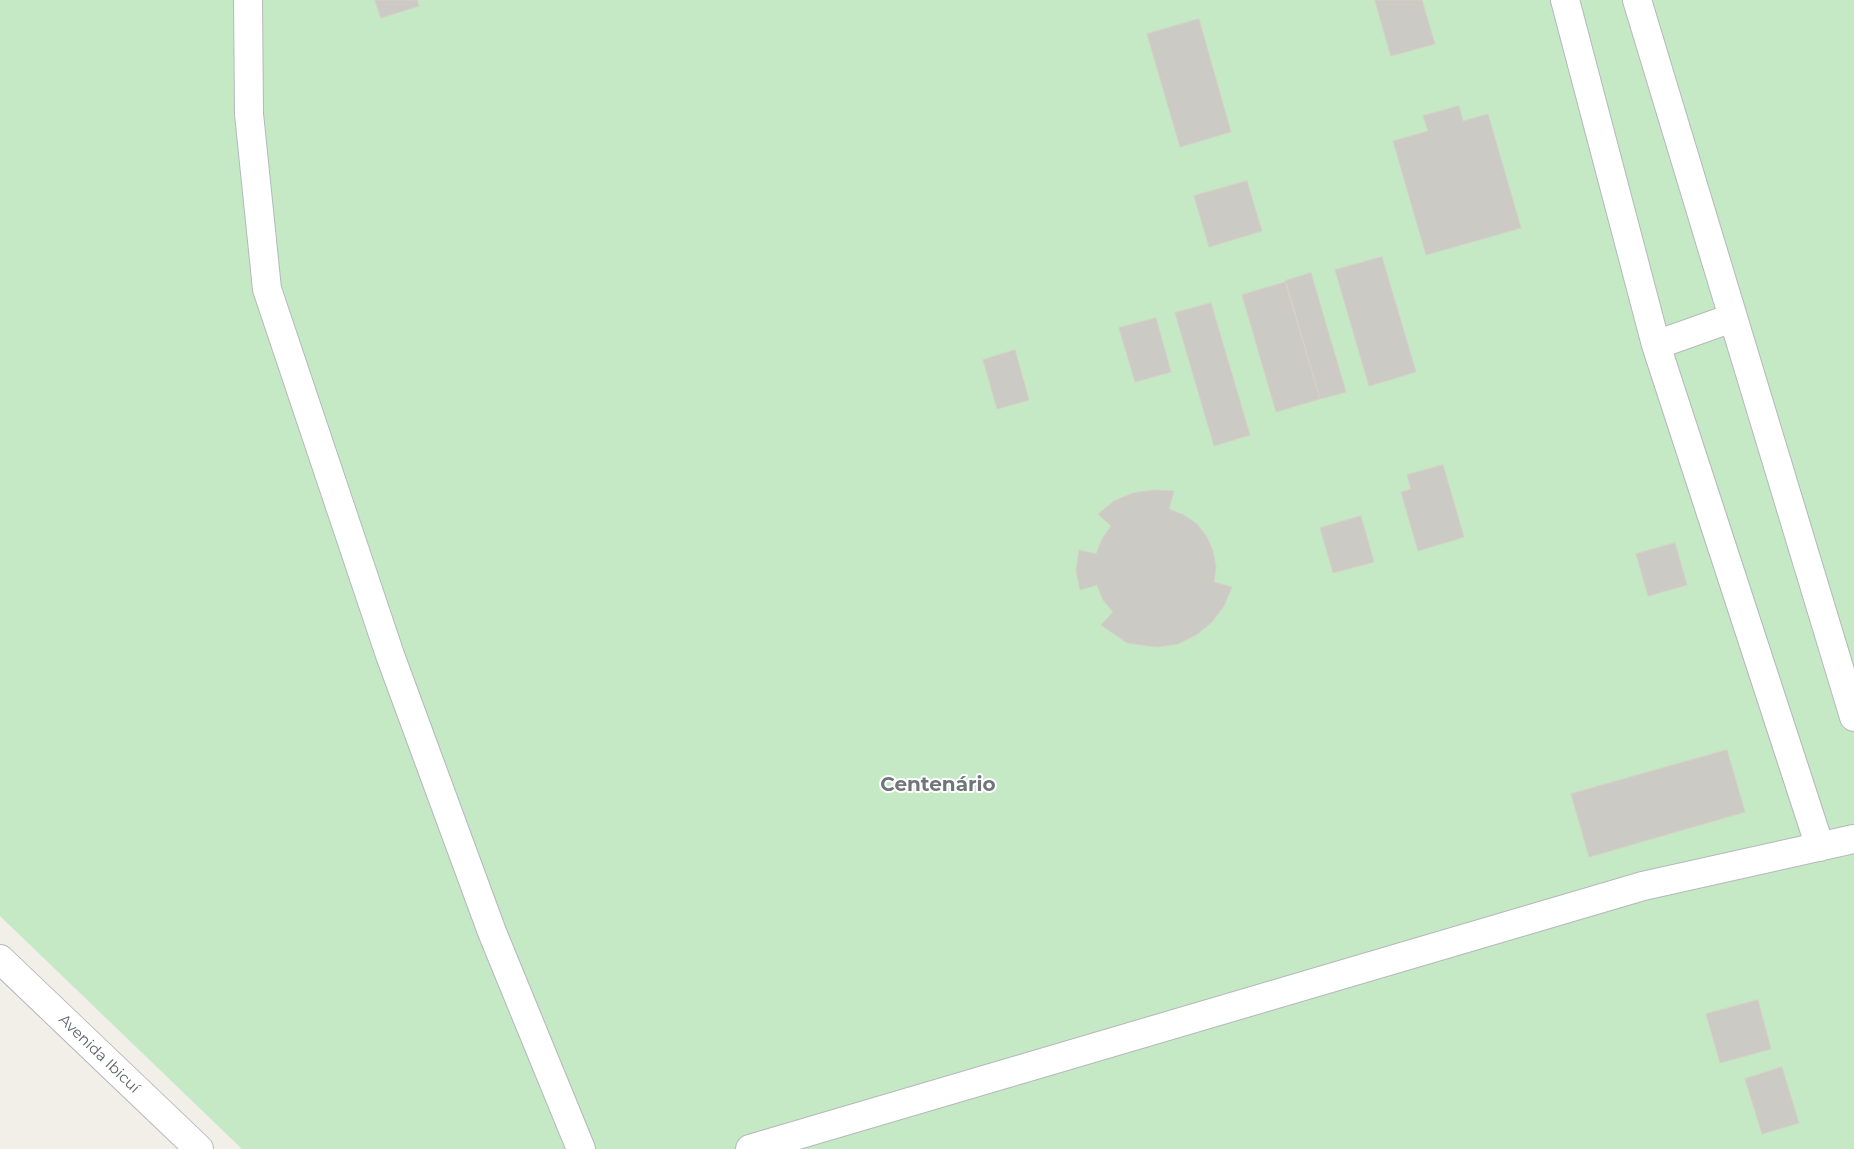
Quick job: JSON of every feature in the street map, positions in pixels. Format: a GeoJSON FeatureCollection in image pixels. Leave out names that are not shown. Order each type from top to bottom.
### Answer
{"type":"FeatureCollection","features":[{"type":"Feature","properties":{"kind":"street"},"geometry":{"type":"LineString","coordinates":[[248,0],[249,114],[267,289],[390,655],[492,932],[581,1149]]}},
{"type":"Feature","properties":{"kind":"street"},"geometry":{"type":"LineString","coordinates":[[1565,0],[1656,345],[1820,847]]}},
{"type":"Feature","properties":{"kind":"street"},"geometry":{"type":"LineString","coordinates":[[1637,0],[1854,717]]}},
{"type":"Feature","properties":{"kind":"street"},"geometry":{"type":"LineString","coordinates":[[1656,345],[1732,318]]}},
{"type":"Feature","properties":{"kind":"street"},"geometry":{"type":"LineString","coordinates":[[750,1149],[1642,886],[1854,839]]}},
{"type":"Feature","properties":{"kind":"street","name":"Avenida Ibicuí"},"geometry":{"type":"LineString","coordinates":[[0,959],[199,1149]]}},
{"type":"Feature","properties":{"kind":"green space"},"geometry":{"type":"Polygon","coordinates":[[[0,0],[1854,0],[1854,1149],[242,1149],[0,916],[0,0]]]}},
{"type":"Feature","properties":{"kind":"building"},"geometry":{"type":"Polygon","coordinates":[[[375,0],[417,0],[419,6],[381,18],[375,0]]]}},
{"type":"Feature","properties":{"kind":"building"},"geometry":{"type":"Polygon","coordinates":[[[1375,0],[1422,0],[1435,44],[1391,56],[1375,0]]]}},
{"type":"Feature","properties":{"kind":"building"},"geometry":{"type":"Polygon","coordinates":[[[1199,19],[1231,132],[1180,147],[1147,34],[1199,19]]]}},
{"type":"Feature","properties":{"kind":"building"},"geometry":{"type":"Polygon","coordinates":[[[1459,106],[1463,121],[1488,114],[1521,228],[1426,255],[1393,141],[1428,131],[1423,116],[1459,106]]]}},
{"type":"Feature","properties":{"kind":"building"},"geometry":{"type":"Polygon","coordinates":[[[1247,181],[1262,231],[1209,247],[1194,196],[1247,181]]]}},
{"type":"Feature","properties":{"kind":"building"},"geometry":{"type":"Polygon","coordinates":[[[1382,257],[1416,372],[1369,386],[1335,270],[1382,257]]]}},
{"type":"Feature","properties":{"kind":"building"},"geometry":{"type":"Polygon","coordinates":[[[1311,273],[1346,392],[1320,399],[1285,281],[1311,273]]]}},
{"type":"Feature","properties":{"kind":"building"},"geometry":{"type":"Polygon","coordinates":[[[1286,282],[1320,399],[1276,412],[1242,295],[1286,282]]]}},
{"type":"Feature","properties":{"kind":"building"},"geometry":{"type":"Polygon","coordinates":[[[1211,303],[1250,435],[1214,446],[1175,313],[1211,303]]]}},
{"type":"Feature","properties":{"kind":"building"},"geometry":{"type":"Polygon","coordinates":[[[1156,318],[1171,372],[1135,382],[1119,328],[1156,318]]]}},
{"type":"Feature","properties":{"kind":"building"},"geometry":{"type":"Polygon","coordinates":[[[1015,350],[1029,400],[997,409],[983,360],[1015,350]]]}},
{"type":"Feature","properties":{"kind":"building"},"geometry":{"type":"Polygon","coordinates":[[[1443,465],[1464,537],[1418,551],[1401,492],[1411,489],[1407,475],[1443,465]]]}},
{"type":"Feature","properties":{"kind":"building"},"geometry":{"type":"Polygon","coordinates":[[[1153,490],[1174,491],[1169,509],[1184,515],[1197,524],[1207,537],[1213,551],[1216,567],[1214,582],[1232,587],[1224,606],[1212,622],[1196,635],[1178,644],[1157,647],[1127,643],[1101,625],[1113,612],[1103,600],[1097,585],[1080,590],[1076,570],[1079,550],[1096,554],[1102,539],[1111,526],[1098,514],[1114,501],[1133,493],[1153,490]]]}},
{"type":"Feature","properties":{"kind":"building"},"geometry":{"type":"Polygon","coordinates":[[[1361,516],[1374,562],[1333,573],[1320,528],[1361,516]]]}},
{"type":"Feature","properties":{"kind":"building"},"geometry":{"type":"Polygon","coordinates":[[[1675,543],[1687,585],[1648,596],[1636,554],[1675,543]]]}},
{"type":"Feature","properties":{"kind":"building"},"geometry":{"type":"Polygon","coordinates":[[[1727,750],[1745,812],[1589,857],[1571,794],[1727,750]]]}},
{"type":"Feature","properties":{"kind":"building"},"geometry":{"type":"Polygon","coordinates":[[[1758,1000],[1771,1049],[1720,1063],[1706,1014],[1758,1000]]]}},
{"type":"Feature","properties":{"kind":"building"},"geometry":{"type":"Polygon","coordinates":[[[1782,1067],[1799,1123],[1762,1134],[1745,1079],[1782,1067]]]}},
{"type":"Feature","properties":{"kind":"district","name":"Centenário"},"geometry":{"type":"Point","coordinates":[938,785]}}]}
